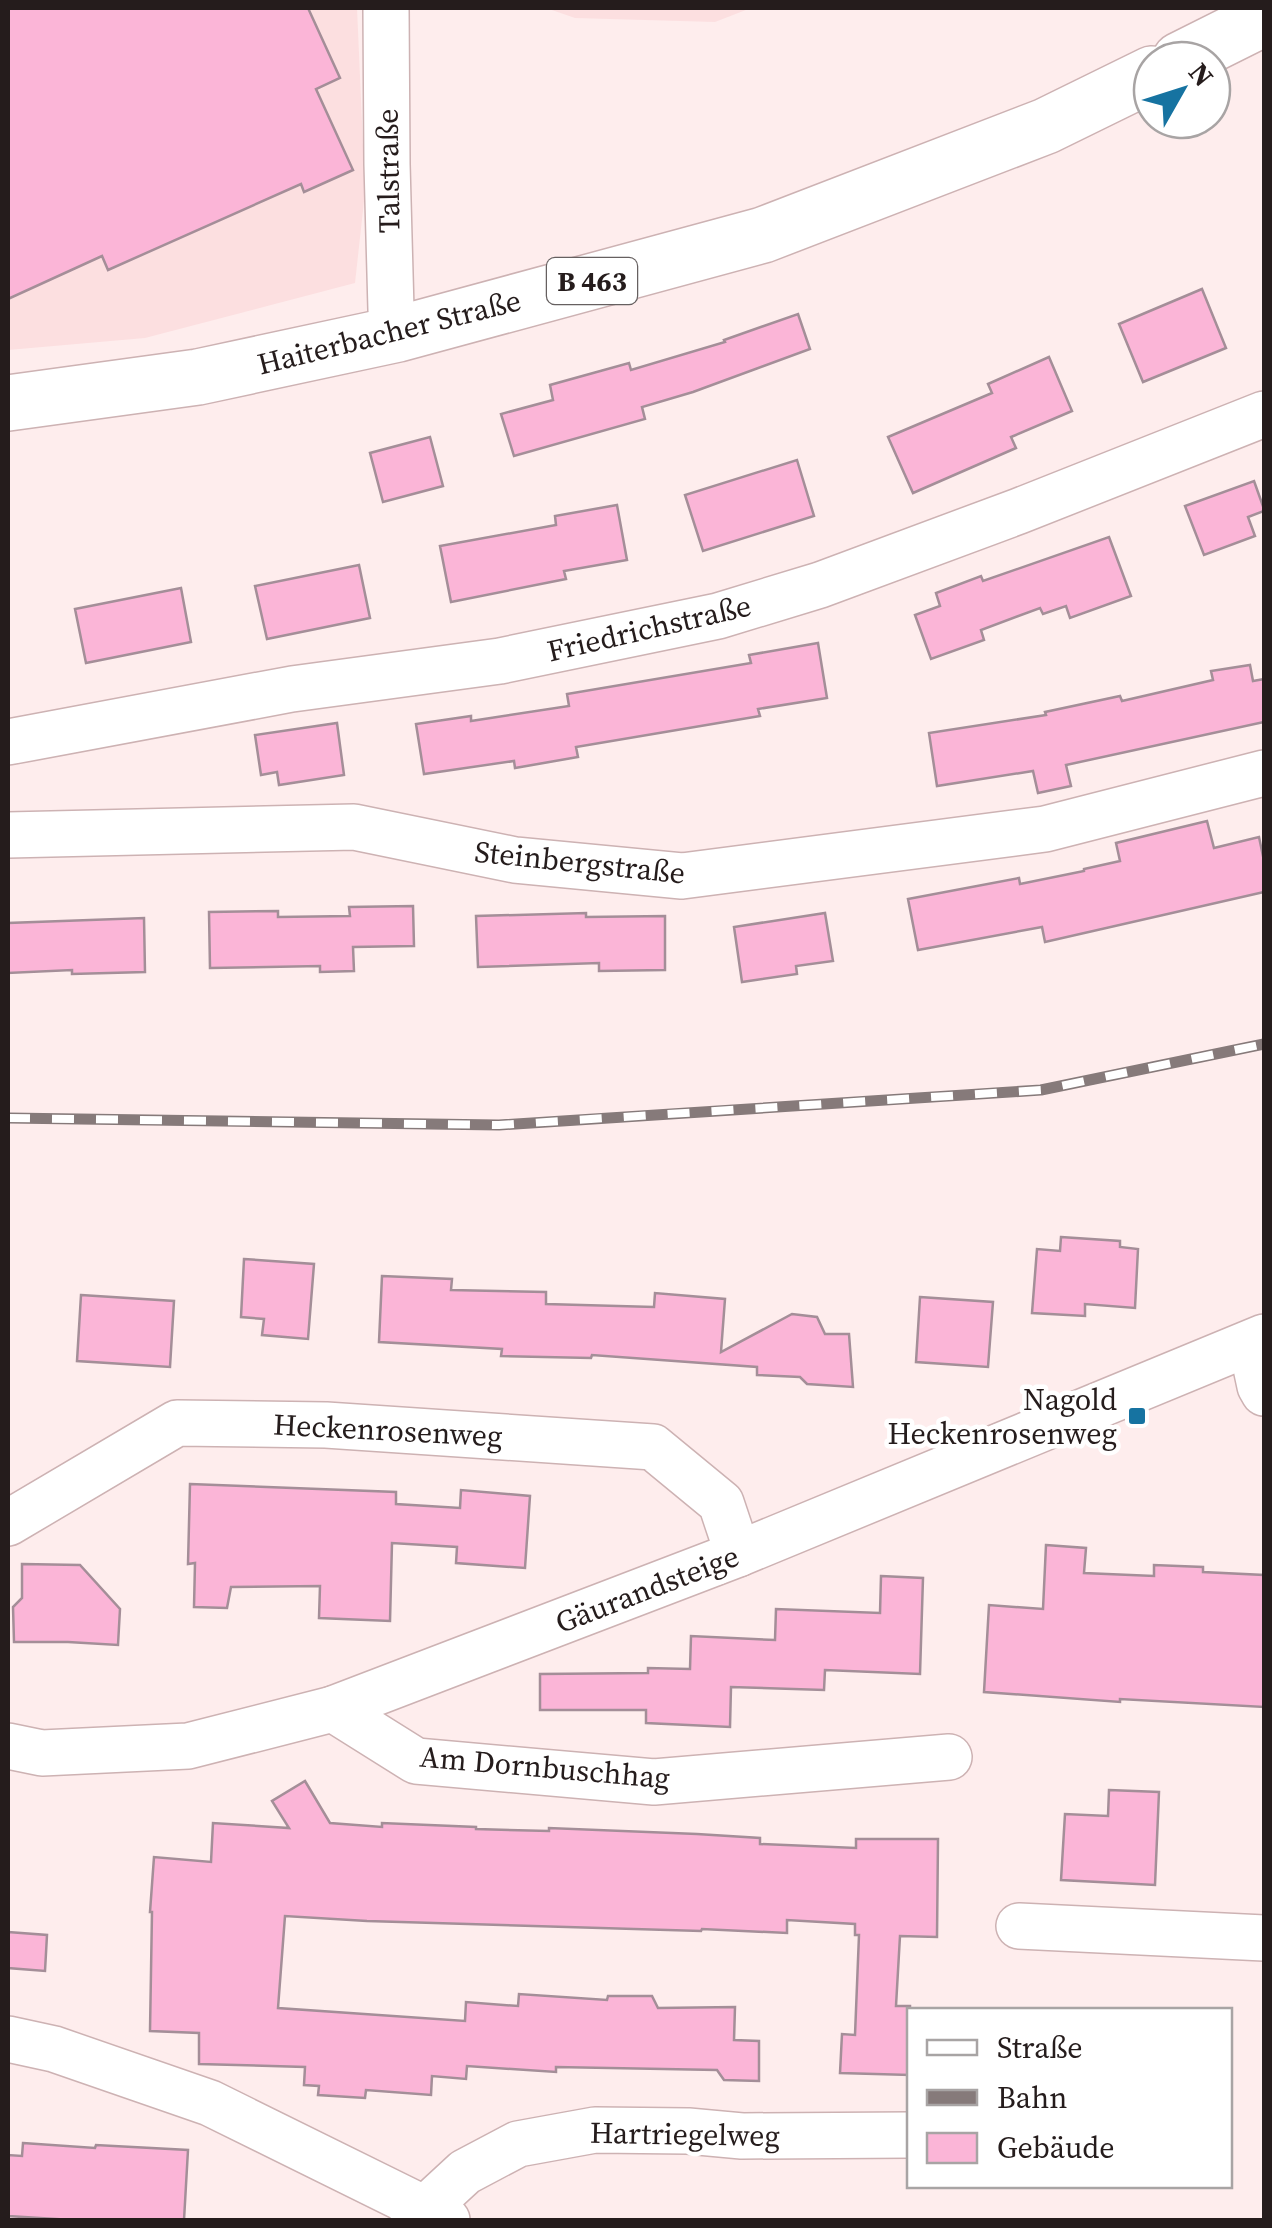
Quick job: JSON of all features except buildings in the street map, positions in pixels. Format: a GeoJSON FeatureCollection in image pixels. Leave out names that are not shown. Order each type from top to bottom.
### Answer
{"type":"FeatureCollection","features":[{"type":"Feature","properties":{"kind":"main road"},"geometry":{"type":"LineString","coordinates":[[1220,40],[1264,18]]}},
{"type":"Feature","properties":{"kind":"main road","name":"Haiterbacher Straße"},"geometry":{"type":"LineString","coordinates":[[8,404],[198,377],[398,334],[763,235],[1046,126],[1132,84]]}},
{"type":"Feature","properties":{"kind":"street","name":"Talstraße"},"geometry":{"type":"LineString","coordinates":[[386,8],[391,310],[398,334]]}},
{"type":"Feature","properties":{"kind":"street","name":"Friedrichstraße"},"geometry":{"type":"LineString","coordinates":[[8,742],[292,689],[500,661],[718,616],[820,585],[1264,414]]}},
{"type":"Feature","properties":{"kind":"street","name":"Steinbergstraße"},"geometry":{"type":"LineString","coordinates":[[8,835],[354,828],[515,860],[682,876],[1044,830],[1264,773]]}},
{"type":"Feature","properties":{"kind":"street"},"geometry":{"type":"LineString","coordinates":[[1258,1341],[1260,1386],[1264,1393]]}},
{"type":"Feature","properties":{"kind":"street","name":"Gäurandsteige"},"geometry":{"type":"LineString","coordinates":[[8,1746],[42,1753],[188,1746],[333,1709],[738,1554],[1258,1341]]}},
{"type":"Feature","properties":{"kind":"street","name":"Heckenrosenweg"},"geometry":{"type":"LineString","coordinates":[[8,1523],[177,1422],[326,1425],[654,1447],[722,1503],[738,1554]]}},
{"type":"Feature","properties":{"kind":"street","name":"Am Dornbuschhag"},"geometry":{"type":"LineString","coordinates":[[333,1709],[416,1761],[654,1782],[948,1757]]}},
{"type":"Feature","properties":{"kind":"street"},"geometry":{"type":"LineString","coordinates":[[1019,1926],[1264,1938]]}},
{"type":"Feature","properties":{"kind":"street"},"geometry":{"type":"LineString","coordinates":[[8,2039],[54,2049],[210,2103],[428,2217]]}},
{"type":"Feature","properties":{"kind":"street","name":"Hartriegelweg"},"geometry":{"type":"LineString","coordinates":[[428,2217],[465,2172],[518,2144],[595,2130],[688,2130],[742,2136],[907,2135]]}},
{"type":"Feature","properties":{"kind":"shaded area"},"geometry":{"type":"Polygon","coordinates":[[[8,8],[357,8],[365,192],[355,283],[145,338],[8,350],[8,8]]]}},
{"type":"Feature","properties":{"kind":"shaded area"},"geometry":{"type":"Polygon","coordinates":[[[546,8],[751,8],[715,22],[575,18],[546,8]]]}},
{"type":"Feature","properties":{"kind":"railway"},"geometry":{"type":"LineString","coordinates":[[8,1118],[499,1125],[1041,1090],[1264,1044]]}},
{"type":"Feature","properties":{"kind":"place","name":"Nagold Heckenrosenweg"},"geometry":{"type":"Point","coordinates":[1137,1416]}}]}
